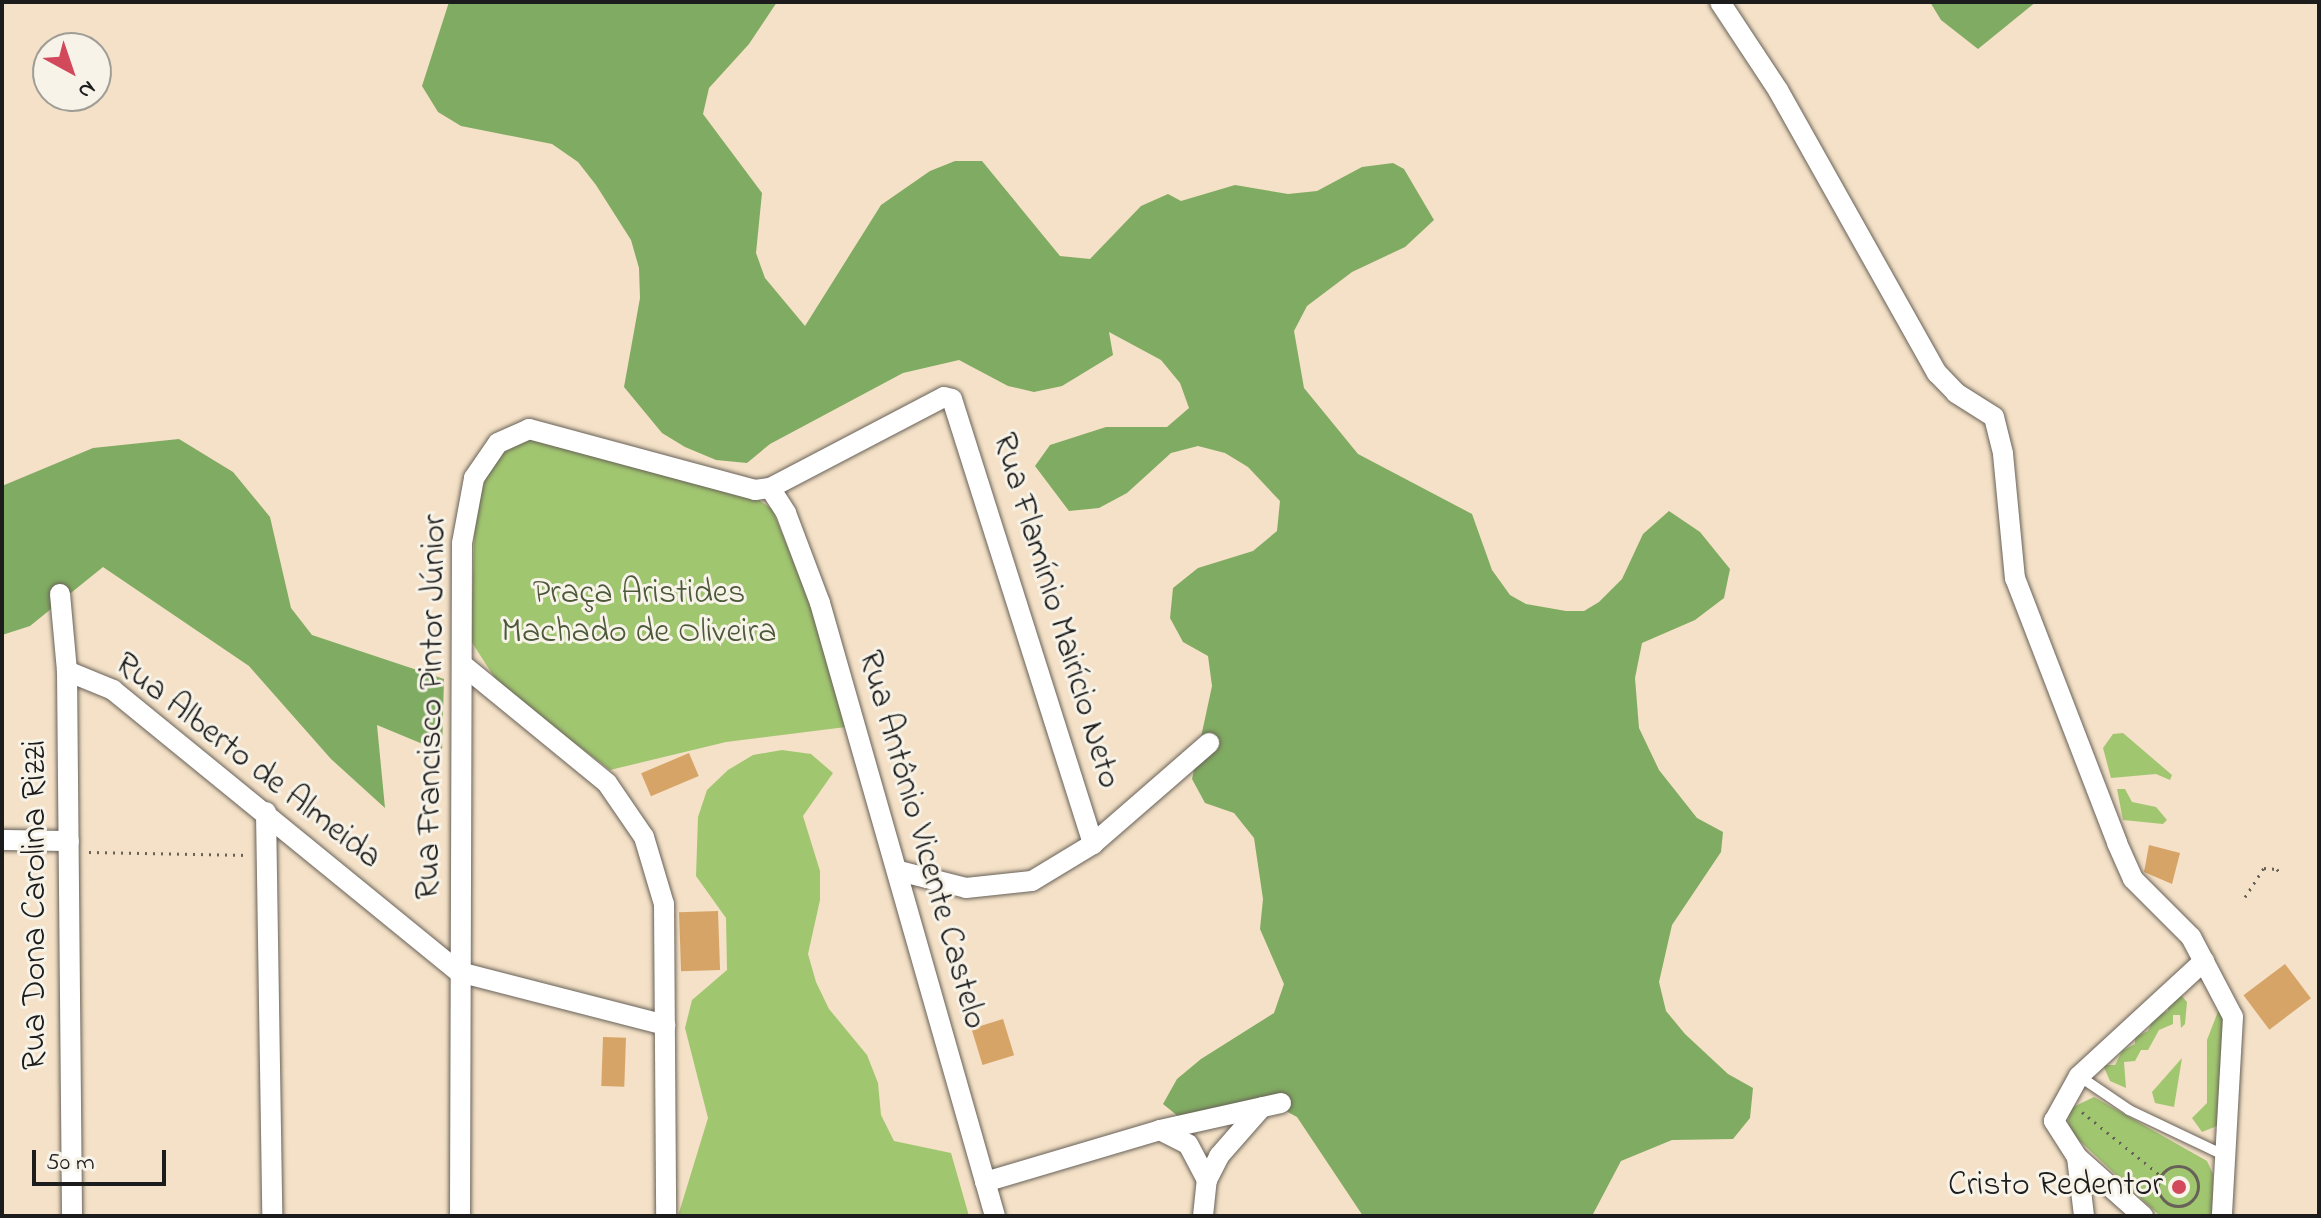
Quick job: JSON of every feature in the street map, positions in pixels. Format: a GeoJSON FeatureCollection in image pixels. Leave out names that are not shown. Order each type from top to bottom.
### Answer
{"type":"FeatureCollection","features":[{"type":"Feature","properties":{"kind":"street"},"geometry":{"type":"LineString","coordinates":[[1720,2],[1778,90],[1937,373],[1956,393],[1994,417],[2003,454],[2015,578],[2117,843],[2133,879],[2159,899],[2204,961],[2233,1017],[2222,1216]]}},
{"type":"Feature","properties":{"kind":"street","name":"Rua Flamínio Mairício Neto"},"geometry":{"type":"LineString","coordinates":[[770,488],[944,397],[952,399],[1093,844]]}},
{"type":"Feature","properties":{"kind":"street","name":"Rua Francisco Pintor Júnior"},"geometry":{"type":"LineString","coordinates":[[460,1216],[463,665],[467,511],[474,478],[498,443],[529,429],[755,490],[770,488]]}},
{"type":"Feature","properties":{"kind":"street","name":"Rua Antônio Vicente Castelo"},"geometry":{"type":"LineString","coordinates":[[770,488],[786,513],[820,603],[995,1216]]}},
{"type":"Feature","properties":{"kind":"street","name":"Rua Dona Carolina Rizzi"},"geometry":{"type":"LineString","coordinates":[[60,594],[67,671],[72,1216]]}},
{"type":"Feature","properties":{"kind":"street"},"geometry":{"type":"LineString","coordinates":[[463,665],[607,783],[644,837],[664,904],[666,1216]]}},
{"type":"Feature","properties":{"kind":"street","name":"Rua Alberto de Almeida"},"geometry":{"type":"LineString","coordinates":[[67,671],[113,690],[459,972]]}},
{"type":"Feature","properties":{"kind":"street"},"geometry":{"type":"LineString","coordinates":[[899,871],[966,888],[1032,881],[1093,844],[1209,743]]}},
{"type":"Feature","properties":{"kind":"street"},"geometry":{"type":"LineString","coordinates":[[266,812],[272,1216]]}},
{"type":"Feature","properties":{"kind":"street"},"geometry":{"type":"LineString","coordinates":[[2,840],[69,846]]}},
{"type":"Feature","properties":{"kind":"street"},"geometry":{"type":"LineString","coordinates":[[2143,1216],[2077,1157],[2054,1121],[2063,1097],[2079,1076],[2204,961]]}},
{"type":"Feature","properties":{"kind":"street"},"geometry":{"type":"LineString","coordinates":[[459,972],[665,1025]]}},
{"type":"Feature","properties":{"kind":"street"},"geometry":{"type":"LineString","coordinates":[[985,1182],[1160,1130],[1271,1105],[1219,1156],[1207,1180],[1203,1216]]}},
{"type":"Feature","properties":{"kind":"street"},"geometry":{"type":"LineString","coordinates":[[1160,1130],[1188,1144],[1207,1180]]}},
{"type":"Feature","properties":{"kind":"street"},"geometry":{"type":"LineString","coordinates":[[2077,1157],[2084,1216]]}},
{"type":"Feature","properties":{"kind":"street"},"geometry":{"type":"LineString","coordinates":[[2094,1174],[2097,1216]]}},
{"type":"Feature","properties":{"kind":"lane"},"geometry":{"type":"LineString","coordinates":[[2079,1076],[2170,1132],[2226,1156]]}},
{"type":"Feature","properties":{"kind":"path"},"geometry":{"type":"LineString","coordinates":[[69,846],[269,855]]}},
{"type":"Feature","properties":{"kind":"path"},"geometry":{"type":"LineString","coordinates":[[2245,897],[2264,868],[2277,869],[2281,875]]}},
{"type":"Feature","properties":{"kind":"path"},"geometry":{"type":"LineString","coordinates":[[2063,1097],[2161,1175]]}},
{"type":"Feature","properties":{"kind":"path"},"geometry":{"type":"LineString","coordinates":[[2172,1167],[2191,1171],[2198,1182],[2196,1195],[2186,1205],[2168,1204],[2158,1188],[2161,1175],[2172,1167]]}},
{"type":"Feature","properties":{"kind":"green space"},"geometry":{"type":"Polygon","coordinates":[[[449,2],[777,2],[749,44],[709,88],[703,114],[762,193],[756,253],[765,278],[805,326],[881,205],[930,171],[955,161],[982,161],[1060,256],[1090,259],[1141,206],[1168,194],[1181,201],[1235,185],[1288,194],[1317,191],[1362,167],[1393,163],[1404,169],[1434,220],[1405,247],[1352,272],[1307,306],[1294,331],[1304,388],[1358,454],[1472,514],[1492,570],[1510,595],[1526,604],[1584,611],[1599,602],[1622,579],[1643,534],[1669,511],[1700,532],[1730,569],[1724,598],[1695,620],[1642,643],[1635,678],[1639,728],[1659,770],[1697,818],[1723,832],[1721,852],[1672,925],[1659,982],[1666,1011],[1685,1034],[1728,1074],[1753,1088],[1750,1118],[1733,1139],[1672,1140],[1621,1161],[1592,1216],[1363,1216],[1297,1117],[1273,1104],[1184,1121],[1163,1104],[1177,1079],[1201,1059],[1274,1013],[1284,984],[1260,929],[1263,899],[1254,838],[1234,813],[1205,803],[1192,779],[1212,686],[1208,656],[1183,642],[1170,618],[1173,588],[1198,568],[1253,551],[1277,531],[1280,501],[1248,467],[1225,453],[1198,446],[1171,453],[1127,493],[1099,508],[1069,511],[1035,466],[1050,445],[1106,427],[1167,427],[1189,408],[1180,383],[1161,360],[1109,332],[1113,355],[1062,386],[1034,392],[1008,386],[959,360],[903,373],[770,444],[747,463],[716,460],[685,447],[662,433],[624,387],[640,298],[639,268],[631,240],[596,185],[578,162],[552,144],[461,126],[438,112],[422,86],[449,2]]]}},
{"type":"Feature","properties":{"kind":"green space"},"geometry":{"type":"Polygon","coordinates":[[[1930,2],[2036,2],[1978,49],[1941,20],[1930,2]]]}},
{"type":"Feature","properties":{"kind":"green space","name":"Praça Aristides Machado de Oliveira"},"geometry":{"type":"Polygon","coordinates":[[[534,437],[756,498],[772,509],[812,605],[846,727],[726,742],[610,770],[500,686],[471,641],[475,514],[487,474],[502,453],[534,437]]]}},
{"type":"Feature","properties":{"kind":"green space"},"geometry":{"type":"Polygon","coordinates":[[[179,439],[233,472],[270,517],[291,608],[312,635],[444,679],[442,752],[377,725],[385,808],[331,759],[249,666],[103,567],[30,626],[2,635],[2,486],[93,448],[179,439]]]}},
{"type":"Feature","properties":{"kind":"green space"},"geometry":{"type":"Polygon","coordinates":[[[2123,733],[2172,775],[2170,780],[2156,774],[2111,778],[2103,748],[2113,734],[2123,733]]]}},
{"type":"Feature","properties":{"kind":"green space"},"geometry":{"type":"Polygon","coordinates":[[[782,750],[811,754],[833,773],[803,816],[820,871],[820,900],[808,954],[816,982],[829,1009],[867,1055],[878,1083],[881,1115],[894,1141],[951,1153],[969,1216],[678,1216],[708,1118],[685,1028],[692,1000],[727,970],[726,918],[696,876],[698,817],[707,790],[728,770],[753,755],[782,750]]]}},
{"type":"Feature","properties":{"kind":"green space"},"geometry":{"type":"Polygon","coordinates":[[[2117,789],[2125,789],[2132,802],[2156,807],[2167,820],[2163,824],[2123,820],[2117,789]]]}},
{"type":"Feature","properties":{"kind":"green space"},"geometry":{"type":"Polygon","coordinates":[[[2180,994],[2187,1002],[2185,1024],[2181,1028],[2180,1015],[2173,1015],[2173,1024],[2159,1030],[2148,1050],[2141,1050],[2135,1061],[2124,1062],[2126,1088],[2110,1081],[2103,1065],[2115,1065],[2122,1051],[2135,1044],[2135,1037],[2148,1031],[2154,1017],[2168,1011],[2168,1000],[2180,994]]]}},
{"type":"Feature","properties":{"kind":"green space"},"geometry":{"type":"Polygon","coordinates":[[[2219,1009],[2225,1020],[2217,1126],[2202,1132],[2192,1118],[2207,1103],[2207,1040],[2219,1009]]]}},
{"type":"Feature","properties":{"kind":"green space"},"geometry":{"type":"Polygon","coordinates":[[[2182,1058],[2174,1107],[2155,1103],[2152,1092],[2182,1058]]]}},
{"type":"Feature","properties":{"kind":"green space"},"geometry":{"type":"Polygon","coordinates":[[[2094,1097],[2207,1161],[2213,1174],[2213,1216],[2160,1216],[2068,1130],[2069,1109],[2094,1097]]]}},
{"type":"Feature","properties":{"kind":"building"},"geometry":{"type":"Polygon","coordinates":[[[689,753],[699,776],[651,796],[641,773],[689,753]]]}},
{"type":"Feature","properties":{"kind":"building"},"geometry":{"type":"Polygon","coordinates":[[[2149,845],[2180,853],[2172,884],[2144,872],[2149,845]]]}},
{"type":"Feature","properties":{"kind":"building"},"geometry":{"type":"Polygon","coordinates":[[[718,911],[720,970],[681,971],[679,912],[718,911]]]}},
{"type":"Feature","properties":{"kind":"building"},"geometry":{"type":"Polygon","coordinates":[[[2285,964],[2311,998],[2269,1030],[2243,995],[2285,964]]]}},
{"type":"Feature","properties":{"kind":"building"},"geometry":{"type":"Polygon","coordinates":[[[1003,1019],[1014,1055],[983,1065],[971,1029],[1003,1019]]]}},
{"type":"Feature","properties":{"kind":"building"},"geometry":{"type":"Polygon","coordinates":[[[603,1037],[626,1038],[624,1087],[601,1086],[603,1037]]]}},
{"type":"Feature","properties":{"kind":"place","name":"Cristo Redentor"},"geometry":{"type":"Point","coordinates":[2179,1187]}}]}
